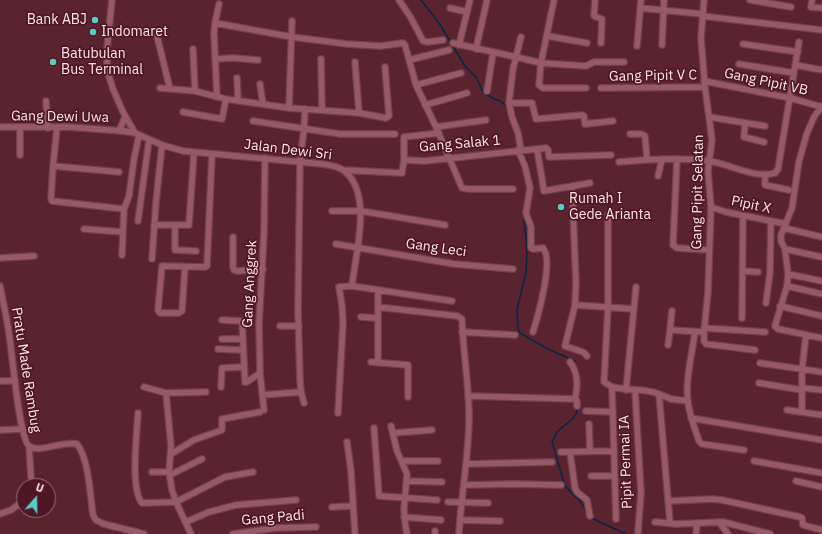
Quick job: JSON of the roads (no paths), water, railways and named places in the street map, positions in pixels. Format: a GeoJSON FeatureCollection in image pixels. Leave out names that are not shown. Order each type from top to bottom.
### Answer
{"type":"FeatureCollection","features":[{"type":"Feature","properties":{"kind":"street"},"geometry":{"type":"LineString","coordinates":[[112,0],[106,49],[106,63],[111,83],[125,117],[137,134],[129,196],[124,209],[122,255]]}},
{"type":"Feature","properties":{"kind":"street"},"geometry":{"type":"LineString","coordinates":[[399,0],[411,18],[423,41],[428,42],[443,40]]}},
{"type":"Feature","properties":{"kind":"street"},"geometry":{"type":"LineString","coordinates":[[470,0],[456,44],[542,63],[586,66],[594,62],[624,62]]}},
{"type":"Feature","properties":{"kind":"street"},"geometry":{"type":"LineString","coordinates":[[476,49],[487,0]]}},
{"type":"Feature","properties":{"kind":"street"},"geometry":{"type":"LineString","coordinates":[[554,0],[539,85],[543,88],[586,88]]}},
{"type":"Feature","properties":{"kind":"street"},"geometry":{"type":"LineString","coordinates":[[594,0],[594,17],[602,19],[601,42]]}},
{"type":"Feature","properties":{"kind":"street"},"geometry":{"type":"LineString","coordinates":[[637,46],[641,0]]}},
{"type":"Feature","properties":{"kind":"street"},"geometry":{"type":"LineString","coordinates":[[662,45],[664,0]]}},
{"type":"Feature","properties":{"kind":"street","name":"Gang Pipit Selatan"},"geometry":{"type":"LineString","coordinates":[[704,0],[701,38],[704,81],[712,140],[708,179],[711,207],[708,292],[704,330]]}},
{"type":"Feature","properties":{"kind":"street"},"geometry":{"type":"LineString","coordinates":[[750,0],[791,7]]}},
{"type":"Feature","properties":{"kind":"street"},"geometry":{"type":"LineString","coordinates":[[812,0],[810,8],[822,8]]}},
{"type":"Feature","properties":{"kind":"street"},"geometry":{"type":"LineString","coordinates":[[217,97],[214,33],[219,4]]}},
{"type":"Feature","properties":{"kind":"street"},"geometry":{"type":"LineString","coordinates":[[450,8],[467,12]]}},
{"type":"Feature","properties":{"kind":"street"},"geometry":{"type":"LineString","coordinates":[[640,8],[822,30]]}},
{"type":"Feature","properties":{"kind":"street"},"geometry":{"type":"LineString","coordinates":[[289,108],[292,21]]}},
{"type":"Feature","properties":{"kind":"street"},"geometry":{"type":"LineString","coordinates":[[215,23],[292,37],[347,44],[381,46],[402,42],[405,45],[416,85],[439,133],[461,186],[463,188],[514,189]]}},
{"type":"Feature","properties":{"kind":"street"},"geometry":{"type":"LineString","coordinates":[[157,36],[170,89]]}},
{"type":"Feature","properties":{"kind":"street"},"geometry":{"type":"LineString","coordinates":[[548,36],[587,43]]}},
{"type":"Feature","properties":{"kind":"street"},"geometry":{"type":"LineString","coordinates":[[521,37],[513,69],[509,103],[518,133],[520,150],[530,188],[526,213],[530,227],[531,248],[544,248],[546,267],[544,289],[533,332]]}},
{"type":"Feature","properties":{"kind":"street"},"geometry":{"type":"LineString","coordinates":[[619,162],[662,159],[710,161],[743,170],[765,174],[775,173],[778,169],[799,42]]}},
{"type":"Feature","properties":{"kind":"street"},"geometry":{"type":"LineString","coordinates":[[743,44],[798,52]]}},
{"type":"Feature","properties":{"kind":"street"},"geometry":{"type":"LineString","coordinates":[[193,49],[195,91]]}},
{"type":"Feature","properties":{"kind":"street"},"geometry":{"type":"LineString","coordinates":[[409,60],[449,50]]}},
{"type":"Feature","properties":{"kind":"street"},"geometry":{"type":"LineString","coordinates":[[487,90],[493,53]]}},
{"type":"Feature","properties":{"kind":"street"},"geometry":{"type":"LineString","coordinates":[[215,59],[233,58],[258,60]]}},
{"type":"Feature","properties":{"kind":"street"},"geometry":{"type":"LineString","coordinates":[[321,59],[322,110]]}},
{"type":"Feature","properties":{"kind":"street"},"geometry":{"type":"LineString","coordinates":[[355,62],[359,113]]}},
{"type":"Feature","properties":{"kind":"street"},"geometry":{"type":"LineString","coordinates":[[738,64],[794,73]]}},
{"type":"Feature","properties":{"kind":"street"},"geometry":{"type":"LineString","coordinates":[[795,65],[822,70]]}},
{"type":"Feature","properties":{"kind":"street"},"geometry":{"type":"LineString","coordinates":[[160,88],[195,91],[226,100],[289,108],[359,113],[386,118],[388,117],[385,67]]}},
{"type":"Feature","properties":{"kind":"street"},"geometry":{"type":"LineString","coordinates":[[416,85],[461,73]]}},
{"type":"Feature","properties":{"kind":"street"},"geometry":{"type":"LineString","coordinates":[[237,78],[238,101]]}},
{"type":"Feature","properties":{"kind":"street","name":"Gang Pipit VB"},"geometry":{"type":"LineString","coordinates":[[704,81],[822,106]]}},
{"type":"Feature","properties":{"kind":"street"},"geometry":{"type":"LineString","coordinates":[[260,84],[262,104]]}},
{"type":"Feature","properties":{"kind":"street","name":"Gang Pipit V C"},"geometry":{"type":"LineString","coordinates":[[602,88],[705,87]]}},
{"type":"Feature","properties":{"kind":"street"},"geometry":{"type":"LineString","coordinates":[[425,105],[467,93]]}},
{"type":"Feature","properties":{"kind":"street"},"geometry":{"type":"LineString","coordinates":[[46,100],[48,128]]}},
{"type":"Feature","properties":{"kind":"street"},"geometry":{"type":"LineString","coordinates":[[183,112],[222,119],[226,100]]}},
{"type":"Feature","properties":{"kind":"street"},"geometry":{"type":"LineString","coordinates":[[509,103],[532,103],[535,117],[537,119],[582,115],[584,116],[586,124],[612,121]]}},
{"type":"Feature","properties":{"kind":"street"},"geometry":{"type":"LineString","coordinates":[[822,106],[807,133],[799,161],[792,208],[781,239],[785,250],[788,274],[775,326],[776,328],[822,338]]}},
{"type":"Feature","properties":{"kind":"street"},"geometry":{"type":"LineString","coordinates":[[304,403],[301,392],[299,326],[300,162],[305,108]]}},
{"type":"Feature","properties":{"kind":"street"},"geometry":{"type":"LineString","coordinates":[[119,130],[125,117]]}},
{"type":"Feature","properties":{"kind":"street"},"geometry":{"type":"LineString","coordinates":[[709,117],[765,126]]}},
{"type":"Feature","properties":{"kind":"street"},"geometry":{"type":"LineString","coordinates":[[436,127],[486,120]]}},
{"type":"Feature","properties":{"kind":"street"},"geometry":{"type":"LineString","coordinates":[[253,121],[340,134],[395,134]]}},
{"type":"Feature","properties":{"kind":"street"},"geometry":{"type":"LineString","coordinates":[[745,123],[744,137],[764,142]]}},
{"type":"Feature","properties":{"kind":"street","name":"Gang Dewi Uwa"},"geometry":{"type":"LineString","coordinates":[[0,127],[119,130],[137,134]]}},
{"type":"Feature","properties":{"kind":"street"},"geometry":{"type":"LineString","coordinates":[[20,128],[20,155]]}},
{"type":"Feature","properties":{"kind":"street"},"geometry":{"type":"LineString","coordinates":[[57,128],[53,166],[52,201],[124,209]]}},
{"type":"Feature","properties":{"kind":"street"},"geometry":{"type":"LineString","coordinates":[[343,170],[402,173],[405,136],[439,133]]}},
{"type":"Feature","properties":{"kind":"street","name":"Jalan Dewi Sri"},"geometry":{"type":"LineString","coordinates":[[137,134],[149,140],[176,149],[212,154],[300,162],[331,166],[343,170],[349,176],[357,190],[361,211],[358,247],[352,286]]}},
{"type":"Feature","properties":{"kind":"street"},"geometry":{"type":"LineString","coordinates":[[630,134],[641,134],[646,136],[647,160]]}},
{"type":"Feature","properties":{"kind":"street"},"geometry":{"type":"LineString","coordinates":[[138,221],[149,140]]}},
{"type":"Feature","properties":{"kind":"street"},"geometry":{"type":"LineString","coordinates":[[152,259],[162,145]]}},
{"type":"Feature","properties":{"kind":"street"},"geometry":{"type":"LineString","coordinates":[[590,183],[545,191],[537,149],[547,148],[549,157],[611,155]]}},
{"type":"Feature","properties":{"kind":"street","name":"Gang Salak 1"},"geometry":{"type":"LineString","coordinates":[[404,160],[425,161],[537,149]]}},
{"type":"Feature","properties":{"kind":"street"},"geometry":{"type":"LineString","coordinates":[[154,226],[187,226],[189,224],[194,152]]}},
{"type":"Feature","properties":{"kind":"street"},"geometry":{"type":"LineString","coordinates":[[185,267],[182,311],[179,314],[160,313],[158,310],[162,266],[206,267],[212,154]]}},
{"type":"Feature","properties":{"kind":"street","name":"Gang Anggrek"},"geometry":{"type":"LineString","coordinates":[[171,454],[194,440],[222,430],[222,419],[262,411],[259,324],[262,269],[264,158]]}},
{"type":"Feature","properties":{"kind":"street"},"geometry":{"type":"LineString","coordinates":[[658,176],[662,159]]}},
{"type":"Feature","properties":{"kind":"street"},"geometry":{"type":"LineString","coordinates":[[677,159],[673,245],[677,248],[709,250]]}},
{"type":"Feature","properties":{"kind":"street"},"geometry":{"type":"LineString","coordinates":[[53,166],[120,172]]}},
{"type":"Feature","properties":{"kind":"street"},"geometry":{"type":"LineString","coordinates":[[765,174],[765,185],[789,190]]}},
{"type":"Feature","properties":{"kind":"street"},"geometry":{"type":"LineString","coordinates":[[572,186],[576,284],[575,305],[565,346],[583,352],[587,356]]}},
{"type":"Feature","properties":{"kind":"street","name":"Pipit X"},"geometry":{"type":"LineString","coordinates":[[711,207],[743,216],[771,221],[822,237]]}},
{"type":"Feature","properties":{"kind":"street"},"geometry":{"type":"LineString","coordinates":[[332,211],[361,211],[445,225]]}},
{"type":"Feature","properties":{"kind":"street"},"geometry":{"type":"LineString","coordinates":[[608,215],[608,307],[604,382],[612,387],[626,390],[650,390],[676,400],[688,401]]}},
{"type":"Feature","properties":{"kind":"street"},"geometry":{"type":"LineString","coordinates":[[742,318],[743,216]]}},
{"type":"Feature","properties":{"kind":"street"},"geometry":{"type":"LineString","coordinates":[[766,303],[770,272],[771,221]]}},
{"type":"Feature","properties":{"kind":"street"},"geometry":{"type":"LineString","coordinates":[[175,226],[175,250],[196,251]]}},
{"type":"Feature","properties":{"kind":"street"},"geometry":{"type":"LineString","coordinates":[[84,229],[123,232]]}},
{"type":"Feature","properties":{"kind":"street"},"geometry":{"type":"LineString","coordinates":[[233,237],[234,270],[262,269]]}},
{"type":"Feature","properties":{"kind":"street","name":"Gang Leci"},"geometry":{"type":"LineString","coordinates":[[336,244],[454,264],[513,269]]}},
{"type":"Feature","properties":{"kind":"street"},"geometry":{"type":"LineString","coordinates":[[785,250],[822,257]]}},
{"type":"Feature","properties":{"kind":"street"},"geometry":{"type":"LineString","coordinates":[[0,258],[34,256]]}},
{"type":"Feature","properties":{"kind":"street"},"geometry":{"type":"LineString","coordinates":[[743,271],[758,272]]}},
{"type":"Feature","properties":{"kind":"street"},"geometry":{"type":"LineString","coordinates":[[788,274],[822,281]]}},
{"type":"Feature","properties":{"kind":"street","name":"Pratu Made Rambug"},"geometry":{"type":"LineString","coordinates":[[0,286],[9,333],[22,429],[25,440],[29,446],[38,448],[66,443],[77,444],[87,470],[94,518],[104,524],[127,532],[144,534]]}},
{"type":"Feature","properties":{"kind":"street"},"geometry":{"type":"LineString","coordinates":[[338,413],[343,323],[342,305],[338,288],[340,286],[352,286],[452,301]]}},
{"type":"Feature","properties":{"kind":"street"},"geometry":{"type":"LineString","coordinates":[[626,390],[636,286]]}},
{"type":"Feature","properties":{"kind":"street"},"geometry":{"type":"LineString","coordinates":[[786,286],[822,294]]}},
{"type":"Feature","properties":{"kind":"street"},"geometry":{"type":"LineString","coordinates":[[378,290],[378,362]]}},
{"type":"Feature","properties":{"kind":"street"},"geometry":{"type":"LineString","coordinates":[[575,305],[634,309]]}},
{"type":"Feature","properties":{"kind":"street"},"geometry":{"type":"LineString","coordinates":[[780,306],[822,316]]}},
{"type":"Feature","properties":{"kind":"street"},"geometry":{"type":"LineString","coordinates":[[378,307],[457,316],[462,319],[469,396],[469,420],[459,534]]}},
{"type":"Feature","properties":{"kind":"street"},"geometry":{"type":"LineString","coordinates":[[668,345],[672,311]]}},
{"type":"Feature","properties":{"kind":"street"},"geometry":{"type":"LineString","coordinates":[[361,317],[377,318]]}},
{"type":"Feature","properties":{"kind":"street"},"geometry":{"type":"LineString","coordinates":[[222,320],[242,321],[243,367],[246,382],[260,373]]}},
{"type":"Feature","properties":{"kind":"street"},"geometry":{"type":"LineString","coordinates":[[280,326],[299,326]]}},
{"type":"Feature","properties":{"kind":"street"},"geometry":{"type":"LineString","coordinates":[[670,330],[695,332],[704,330],[765,332]]}},
{"type":"Feature","properties":{"kind":"street"},"geometry":{"type":"LineString","coordinates":[[704,330],[705,344],[755,350]]}},
{"type":"Feature","properties":{"kind":"street"},"geometry":{"type":"LineString","coordinates":[[462,332],[515,335]]}},
{"type":"Feature","properties":{"kind":"street"},"geometry":{"type":"LineString","coordinates":[[695,332],[688,381],[688,401],[691,418],[700,441],[702,444],[744,450]]}},
{"type":"Feature","properties":{"kind":"street"},"geometry":{"type":"LineString","coordinates":[[802,412],[802,370],[806,335]]}},
{"type":"Feature","properties":{"kind":"street"},"geometry":{"type":"LineString","coordinates":[[222,339],[242,339]]}},
{"type":"Feature","properties":{"kind":"street"},"geometry":{"type":"LineString","coordinates":[[218,349],[242,350]]}},
{"type":"Feature","properties":{"kind":"street"},"geometry":{"type":"LineString","coordinates":[[371,362],[408,365],[408,397]]}},
{"type":"Feature","properties":{"kind":"street"},"geometry":{"type":"LineString","coordinates":[[570,362],[574,367],[577,381],[575,399],[577,401],[577,406]]}},
{"type":"Feature","properties":{"kind":"street"},"geometry":{"type":"LineString","coordinates":[[760,363],[822,372]]}},
{"type":"Feature","properties":{"kind":"street"},"geometry":{"type":"LineString","coordinates":[[221,387],[222,368],[243,367]]}},
{"type":"Feature","properties":{"kind":"street"},"geometry":{"type":"LineString","coordinates":[[0,381],[15,381]]}},
{"type":"Feature","properties":{"kind":"street"},"geometry":{"type":"LineString","coordinates":[[759,382],[802,389],[822,390]]}},
{"type":"Feature","properties":{"kind":"street"},"geometry":{"type":"LineString","coordinates":[[144,387],[166,392],[206,392]]}},
{"type":"Feature","properties":{"kind":"street"},"geometry":{"type":"LineString","coordinates":[[612,387],[616,519]]}},
{"type":"Feature","properties":{"kind":"street","name":"Pipit Permai IA"},"geometry":{"type":"LineString","coordinates":[[635,390],[641,493],[638,532]]}},
{"type":"Feature","properties":{"kind":"street"},"geometry":{"type":"LineString","coordinates":[[166,392],[171,454],[170,473],[172,490],[191,534]]}},
{"type":"Feature","properties":{"kind":"street"},"geometry":{"type":"LineString","coordinates":[[262,395],[301,392]]}},
{"type":"Feature","properties":{"kind":"street"},"geometry":{"type":"LineString","coordinates":[[660,394],[670,523]]}},
{"type":"Feature","properties":{"kind":"street"},"geometry":{"type":"LineString","coordinates":[[469,396],[575,399]]}},
{"type":"Feature","properties":{"kind":"street"},"geometry":{"type":"LineString","coordinates":[[787,410],[822,415]]}},
{"type":"Feature","properties":{"kind":"street"},"geometry":{"type":"LineString","coordinates":[[586,412],[613,412]]}},
{"type":"Feature","properties":{"kind":"street"},"geometry":{"type":"LineString","coordinates":[[138,413],[136,478],[139,499],[142,503],[176,502],[225,477],[252,472]]}},
{"type":"Feature","properties":{"kind":"street"},"geometry":{"type":"LineString","coordinates":[[691,418],[822,440]]}},
{"type":"Feature","properties":{"kind":"street"},"geometry":{"type":"LineString","coordinates":[[589,424],[590,451]]}},
{"type":"Feature","properties":{"kind":"street"},"geometry":{"type":"LineString","coordinates":[[391,426],[400,457],[407,472],[404,517],[407,534]]}},
{"type":"Feature","properties":{"kind":"street"},"geometry":{"type":"LineString","coordinates":[[374,428],[378,495],[382,497],[405,499],[437,500]]}},
{"type":"Feature","properties":{"kind":"street"},"geometry":{"type":"LineString","coordinates":[[0,430],[22,429]]}},
{"type":"Feature","properties":{"kind":"street"},"geometry":{"type":"LineString","coordinates":[[393,433],[432,430]]}},
{"type":"Feature","properties":{"kind":"street"},"geometry":{"type":"LineString","coordinates":[[347,442],[351,471],[355,534]]}},
{"type":"Feature","properties":{"kind":"street"},"geometry":{"type":"LineString","coordinates":[[29,446],[31,477]]}},
{"type":"Feature","properties":{"kind":"street"},"geometry":{"type":"LineString","coordinates":[[561,452],[613,451]]}},
{"type":"Feature","properties":{"kind":"street"},"geometry":{"type":"LineString","coordinates":[[570,452],[575,488],[577,492],[587,500],[590,516]]}},
{"type":"Feature","properties":{"kind":"street"},"geometry":{"type":"LineString","coordinates":[[152,472],[170,473],[202,459]]}},
{"type":"Feature","properties":{"kind":"street"},"geometry":{"type":"LineString","coordinates":[[402,461],[438,460]]}},
{"type":"Feature","properties":{"kind":"street"},"geometry":{"type":"LineString","coordinates":[[754,461],[822,473]]}},
{"type":"Feature","properties":{"kind":"street"},"geometry":{"type":"LineString","coordinates":[[466,464],[552,462]]}},
{"type":"Feature","properties":{"kind":"street"},"geometry":{"type":"LineString","coordinates":[[591,476],[614,476]]}},
{"type":"Feature","properties":{"kind":"street"},"geometry":{"type":"LineString","coordinates":[[407,481],[442,482]]}},
{"type":"Feature","properties":{"kind":"street"},"geometry":{"type":"LineString","coordinates":[[796,481],[822,487]]}},
{"type":"Feature","properties":{"kind":"street"},"geometry":{"type":"LineString","coordinates":[[464,485],[561,485]]}},
{"type":"Feature","properties":{"kind":"street"},"geometry":{"type":"LineString","coordinates":[[186,522],[209,512],[236,504],[296,500]]}},
{"type":"Feature","properties":{"kind":"street"},"geometry":{"type":"LineString","coordinates":[[669,501],[722,500],[800,517],[802,518],[803,525],[822,530]]}},
{"type":"Feature","properties":{"kind":"street"},"geometry":{"type":"LineString","coordinates":[[448,502],[488,503]]}},
{"type":"Feature","properties":{"kind":"street"},"geometry":{"type":"LineString","coordinates":[[0,514],[16,506]]}},
{"type":"Feature","properties":{"kind":"street"},"geometry":{"type":"LineString","coordinates":[[332,507],[353,506]]}},
{"type":"Feature","properties":{"kind":"street"},"geometry":{"type":"LineString","coordinates":[[404,517],[441,520]]}},
{"type":"Feature","properties":{"kind":"street"},"geometry":{"type":"LineString","coordinates":[[460,520],[500,521]]}},
{"type":"Feature","properties":{"kind":"street"},"geometry":{"type":"LineString","coordinates":[[655,522],[726,522],[770,534]]}},
{"type":"Feature","properties":{"kind":"street"},"geometry":{"type":"LineString","coordinates":[[719,522],[728,534]]}},
{"type":"Feature","properties":{"kind":"street"},"geometry":{"type":"LineString","coordinates":[[696,523],[696,534]]}},
{"type":"Feature","properties":{"kind":"street","name":"Gang Padi"},"geometry":{"type":"LineString","coordinates":[[233,534],[276,528],[316,527]]}},
{"type":"Feature","properties":{"kind":"waterway"},"geometry":{"type":"LineString","coordinates":[[421,0],[439,23],[465,66],[476,77],[483,92],[500,101],[507,107]]}},
{"type":"Feature","properties":{"kind":"waterway"},"geometry":{"type":"LineString","coordinates":[[513,109],[518,124]]}},
{"type":"Feature","properties":{"kind":"waterway"},"geometry":{"type":"LineString","coordinates":[[522,151],[528,163],[531,180]]}},
{"type":"Feature","properties":{"kind":"waterway"},"geometry":{"type":"LineString","coordinates":[[524,216],[527,253],[526,273],[517,311],[518,328],[520,333],[548,349],[575,361],[575,365]]}},
{"type":"Feature","properties":{"kind":"waterway"},"geometry":{"type":"LineString","coordinates":[[578,408],[573,418],[558,431],[552,442],[565,486],[580,501],[587,512]]}},
{"type":"Feature","properties":{"kind":"waterway"},"geometry":{"type":"LineString","coordinates":[[591,518],[626,534]]}},
{"type":"Feature","properties":{"kind":"place","name":"Bank ABJ"},"geometry":{"type":"Point","coordinates":[95,20]}},
{"type":"Feature","properties":{"kind":"place","name":"Indomaret"},"geometry":{"type":"Point","coordinates":[93,32]}},
{"type":"Feature","properties":{"kind":"place","name":"Batubulan Bus Terminal"},"geometry":{"type":"Point","coordinates":[53,62]}},
{"type":"Feature","properties":{"kind":"place","name":"Rumah I Gede Arianta"},"geometry":{"type":"Point","coordinates":[561,207]}}]}
